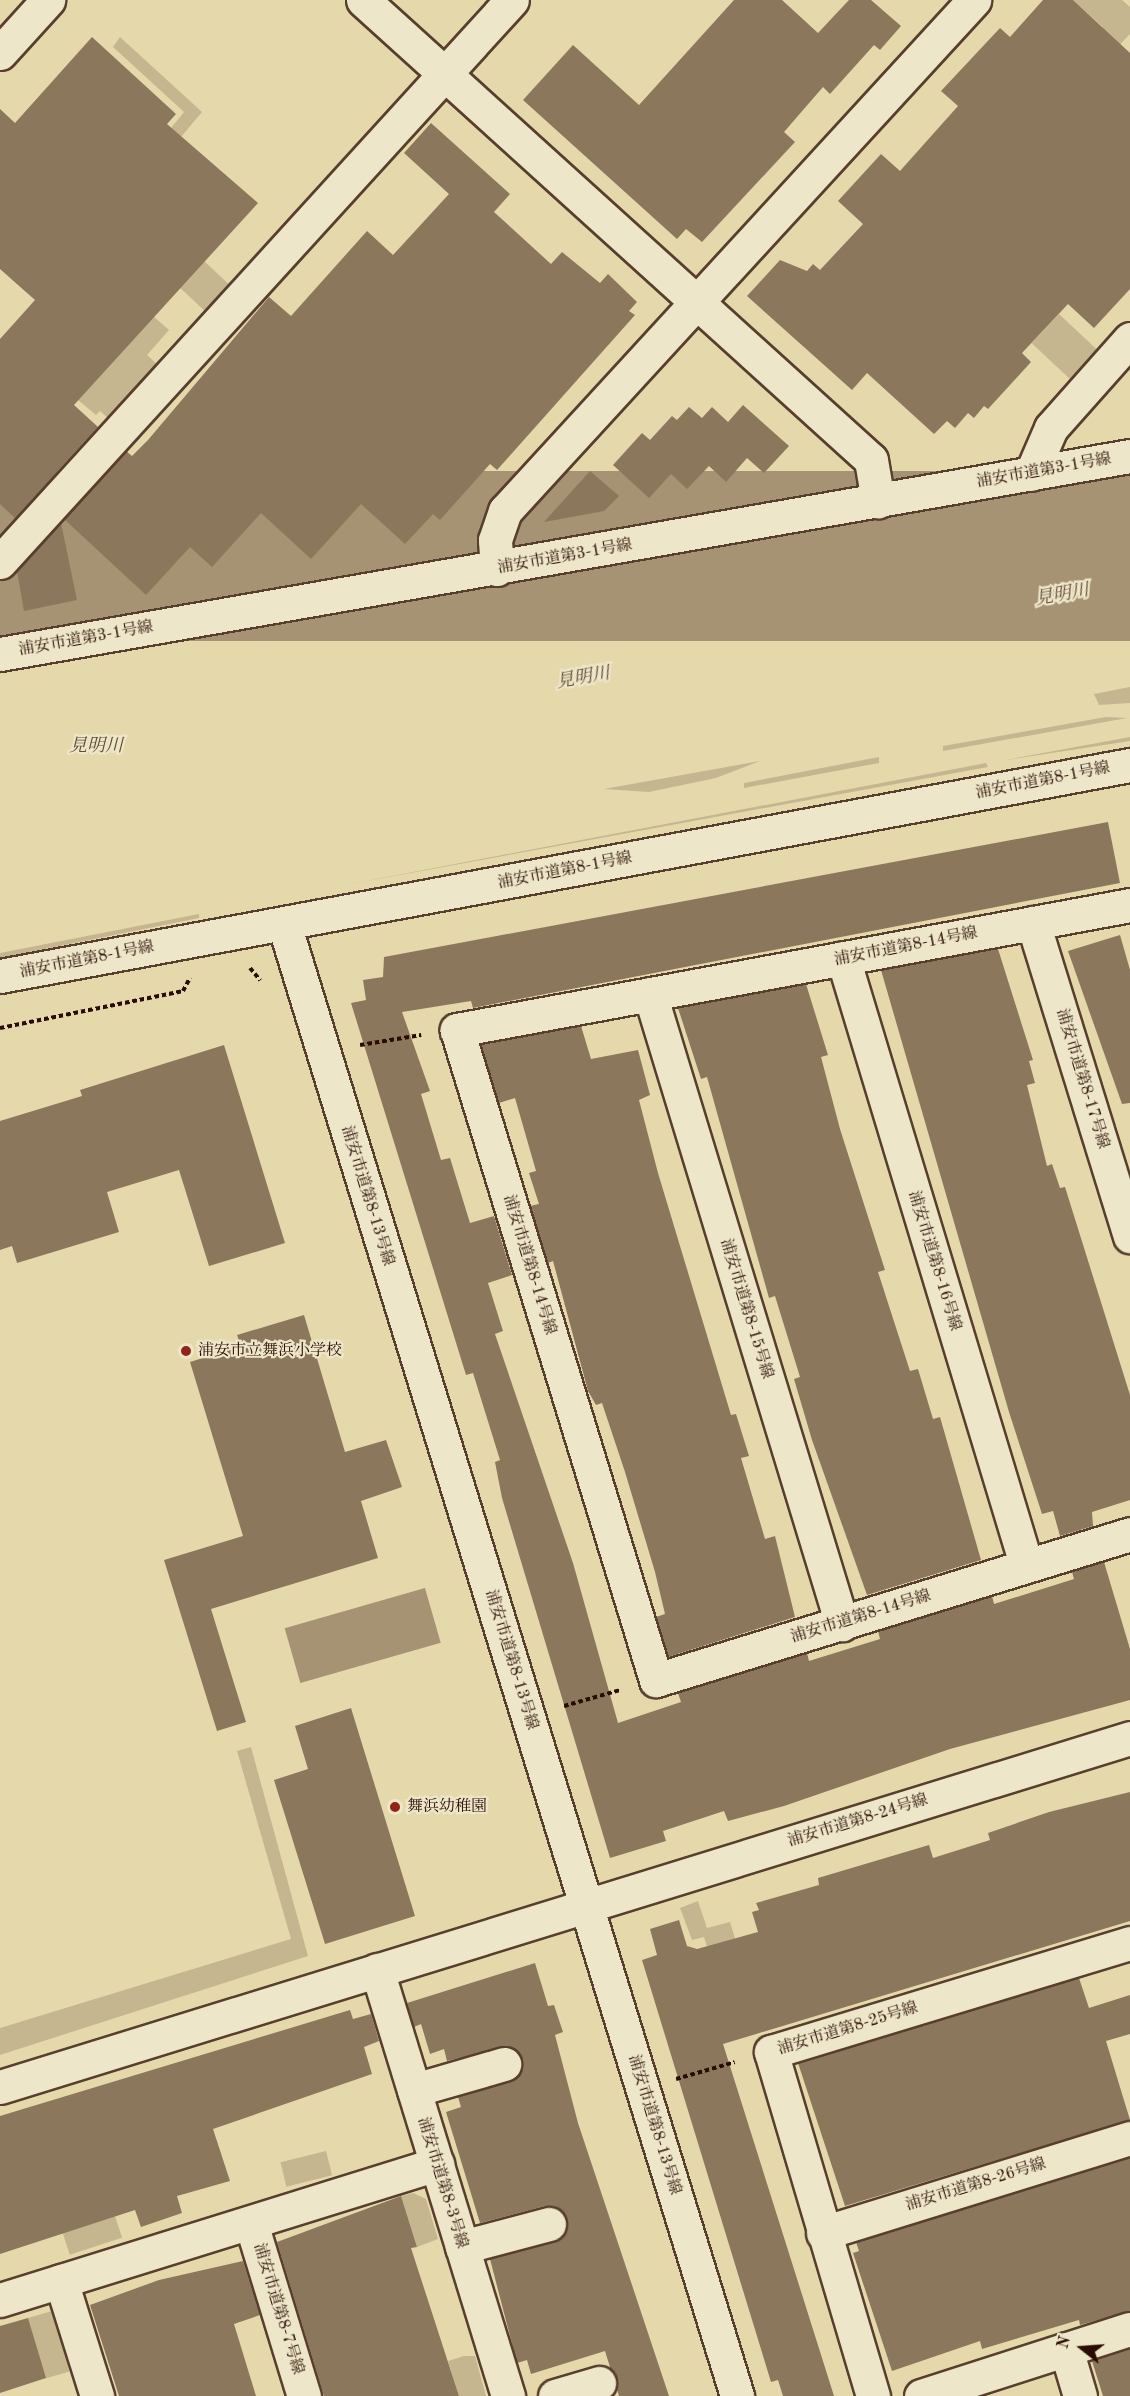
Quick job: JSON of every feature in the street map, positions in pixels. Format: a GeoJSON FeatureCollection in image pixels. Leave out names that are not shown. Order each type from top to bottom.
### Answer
{"type":"FeatureCollection","features":[{"type":"Feature","properties":{"kind":"street"},"geometry":{"type":"LineString","coordinates":[[0,53],[48,0]]}},
{"type":"Feature","properties":{"kind":"street"},"geometry":{"type":"LineString","coordinates":[[363,0],[698,307],[871,460],[878,501]]}},
{"type":"Feature","properties":{"kind":"street"},"geometry":{"type":"LineString","coordinates":[[0,562],[512,0]]}},
{"type":"Feature","properties":{"kind":"street"},"geometry":{"type":"LineString","coordinates":[[497,569],[495,540],[505,511],[698,307],[974,0]]}},
{"type":"Feature","properties":{"kind":"street"},"geometry":{"type":"LineString","coordinates":[[1030,474],[1051,428],[1130,339]]}},
{"type":"Feature","properties":{"kind":"street","name":"浦安市道第3-1号線"},"geometry":{"type":"LineString","coordinates":[[0,654],[497,569],[1130,456]]}},
{"type":"Feature","properties":{"kind":"street","name":"浦安市道第8-1号線"},"geometry":{"type":"LineString","coordinates":[[0,976],[1130,765]]}},
{"type":"Feature","properties":{"kind":"street","name":"浦安市道第8-14号線"},"geometry":{"type":"LineString","coordinates":[[1130,905],[458,1029],[656,1680],[842,1624],[1026,1564],[1130,1534]]}},
{"type":"Feature","properties":{"kind":"street","name":"浦安市道第8-17号線"},"geometry":{"type":"LineString","coordinates":[[1033,922],[1130,1236]]}},
{"type":"Feature","properties":{"kind":"street","name":"浦安市道第8-13号線"},"geometry":{"type":"LineString","coordinates":[[284,924],[738,2396]]}},
{"type":"Feature","properties":{"kind":"street","name":"浦安市道第8-16号線"},"geometry":{"type":"LineString","coordinates":[[843,958],[1026,1564]]}},
{"type":"Feature","properties":{"kind":"street","name":"浦安市道第8-15号線"},"geometry":{"type":"LineString","coordinates":[[650,994],[842,1624]]}},
{"type":"Feature","properties":{"kind":"street","name":"浦安市道第8-24号線"},"geometry":{"type":"LineString","coordinates":[[585,1903],[1130,1738]]}},
{"type":"Feature","properties":{"kind":"street"},"geometry":{"type":"LineString","coordinates":[[0,2087],[585,1903]]}},
{"type":"Feature","properties":{"kind":"street","name":"浦安市道第8-25号線"},"geometry":{"type":"LineString","coordinates":[[873,2396],[771,2052],[1130,1943]]}},
{"type":"Feature","properties":{"kind":"street","name":"浦安市道第8-3号線"},"geometry":{"type":"LineString","coordinates":[[377,1970],[508,2396]]}},
{"type":"Feature","properties":{"kind":"street"},"geometry":{"type":"LineString","coordinates":[[414,2090],[504,2064]]}},
{"type":"Feature","properties":{"kind":"street","name":"浦安市道第8-26号線"},"geometry":{"type":"LineString","coordinates":[[823,2233],[1130,2138]]}},
{"type":"Feature","properties":{"kind":"street"},"geometry":{"type":"LineString","coordinates":[[0,2300],[437,2164]]}},
{"type":"Feature","properties":{"kind":"street","name":"浦安市道第8-7号線"},"geometry":{"type":"LineString","coordinates":[[251,2223],[304,2396]]}},
{"type":"Feature","properties":{"kind":"street"},"geometry":{"type":"LineString","coordinates":[[462,2247],[549,2224]]}},
{"type":"Feature","properties":{"kind":"street"},"geometry":{"type":"LineString","coordinates":[[61,2281],[97,2396]]}},
{"type":"Feature","properties":{"kind":"street"},"geometry":{"type":"LineString","coordinates":[[921,2396],[1130,2329]]}},
{"type":"Feature","properties":{"kind":"street"},"geometry":{"type":"LineString","coordinates":[[1066,2349],[1080,2396]]}},
{"type":"Feature","properties":{"kind":"street"},"geometry":{"type":"LineString","coordinates":[[555,2396],[598,2383]]}},
{"type":"Feature","properties":{"kind":"path"},"geometry":{"type":"LineString","coordinates":[[246,963],[265,985]]}},
{"type":"Feature","properties":{"kind":"path"},"geometry":{"type":"LineString","coordinates":[[0,1028],[183,991],[193,972]]}},
{"type":"Feature","properties":{"kind":"path"},"geometry":{"type":"LineString","coordinates":[[352,1046],[458,1029]]}},
{"type":"Feature","properties":{"kind":"path"},"geometry":{"type":"LineString","coordinates":[[562,1707],[656,1680]]}},
{"type":"Feature","properties":{"kind":"path"},"geometry":{"type":"LineString","coordinates":[[558,1695],[565,1718]]}},
{"type":"Feature","properties":{"kind":"path"},"geometry":{"type":"LineString","coordinates":[[670,2081],[771,2052]]}},
{"type":"Feature","properties":{"kind":"path"},"geometry":{"type":"LineString","coordinates":[[667,2070],[674,2092]]}},
{"type":"Feature","properties":{"kind":"shaded area"},"geometry":{"type":"Polygon","coordinates":[[[1073,0],[1122,0],[1130,7],[1130,34],[1105,60],[1089,44],[1103,27],[1073,0]]]}},
{"type":"Feature","properties":{"kind":"shaded area"},"geometry":{"type":"Polygon","coordinates":[[[120,37],[202,112],[160,162],[151,153],[184,112],[113,47],[120,37]]]}},
{"type":"Feature","properties":{"kind":"shaded area"},"geometry":{"type":"Polygon","coordinates":[[[204,261],[229,284],[204,311],[179,287],[204,261]]]}},
{"type":"Feature","properties":{"kind":"shaded area"},"geometry":{"type":"Polygon","coordinates":[[[1059,314],[1098,350],[1070,379],[1032,343],[1059,314]]]}},
{"type":"Feature","properties":{"kind":"shaded area"},"geometry":{"type":"Polygon","coordinates":[[[153,316],[169,330],[147,355],[158,365],[108,418],[100,411],[96,415],[78,400],[153,316]]]}},
{"type":"Feature","properties":{"kind":"shaded area"},"geometry":{"type":"Polygon","coordinates":[[[1130,687],[1130,703],[1099,705],[1094,694],[1130,687]]]}},
{"type":"Feature","properties":{"kind":"shaded area"},"geometry":{"type":"Polygon","coordinates":[[[1106,717],[1127,718],[943,751],[943,746],[1106,717]]]}},
{"type":"Feature","properties":{"kind":"shaded area"},"geometry":{"type":"Polygon","coordinates":[[[1130,737],[1130,741],[1000,761],[1130,737]]]}},
{"type":"Feature","properties":{"kind":"shaded area"},"geometry":{"type":"Polygon","coordinates":[[[879,757],[879,763],[744,788],[744,783],[879,757]]]}},
{"type":"Feature","properties":{"kind":"shaded area"},"geometry":{"type":"Polygon","coordinates":[[[760,761],[716,778],[649,792],[604,789],[760,761]]]}},
{"type":"Feature","properties":{"kind":"shaded area"},"geometry":{"type":"Polygon","coordinates":[[[986,763],[988,767],[345,885],[986,763]]]}},
{"type":"Feature","properties":{"kind":"shaded area"},"geometry":{"type":"Polygon","coordinates":[[[199,914],[199,918],[0,958],[0,953],[199,914]]]}},
{"type":"Feature","properties":{"kind":"shaded area"},"geometry":{"type":"Polygon","coordinates":[[[251,1747],[308,1956],[0,2055],[0,2028],[291,1939],[237,1751],[251,1747]]]}},
{"type":"Feature","properties":{"kind":"shaded area"},"geometry":{"type":"Polygon","coordinates":[[[698,1901],[707,1928],[730,1922],[742,1961],[714,1970],[704,1937],[692,1940],[680,1908],[698,1901]]]}},
{"type":"Feature","properties":{"kind":"shaded area"},"geometry":{"type":"Polygon","coordinates":[[[326,2151],[332,2175],[286,2187],[280,2162],[326,2151]]]}},
{"type":"Feature","properties":{"kind":"shaded area"},"geometry":{"type":"Polygon","coordinates":[[[413,2193],[426,2199],[438,2239],[417,2247],[401,2196],[413,2193]]]}},
{"type":"Feature","properties":{"kind":"shaded area"},"geometry":{"type":"Polygon","coordinates":[[[115,2216],[122,2238],[70,2255],[63,2233],[115,2216]]]}},
{"type":"Feature","properties":{"kind":"shaded area"},"geometry":{"type":"Polygon","coordinates":[[[52,2311],[69,2372],[45,2378],[28,2318],[52,2311]]]}},
{"type":"Feature","properties":{"kind":"shaded area"},"geometry":{"type":"Polygon","coordinates":[[[464,2356],[475,2356],[486,2396],[459,2396],[448,2361],[464,2356]]]}},
{"type":"Feature","properties":{"kind":"water","name":"見明川"},"geometry":{"type":"Polygon","coordinates":[[[0,471],[1130,471],[1130,641],[0,641],[0,471]]]}},
{"type":"Feature","properties":{"kind":"water"},"geometry":{"type":"Polygon","coordinates":[[[425,1588],[441,1643],[300,1683],[285,1628],[425,1588]]]}},
{"type":"Feature","properties":{"kind":"building"},"geometry":{"type":"Polygon","coordinates":[[[734,0],[782,0],[818,33],[849,0],[871,0],[901,26],[880,50],[874,45],[830,94],[823,87],[784,132],[795,142],[702,242],[686,229],[677,239],[523,100],[573,45],[639,105],[734,0]]]}},
{"type":"Feature","properties":{"kind":"building"},"geometry":{"type":"Polygon","coordinates":[[[1043,0],[1073,0],[1130,53],[1130,289],[1094,328],[1068,304],[1022,353],[1031,362],[988,409],[984,406],[974,418],[968,413],[955,428],[947,421],[934,434],[867,373],[852,390],[747,296],[780,260],[807,271],[813,264],[820,270],[863,224],[838,201],[881,154],[900,171],[958,106],[941,91],[1000,28],[1010,37],[1043,0]]]}},
{"type":"Feature","properties":{"kind":"building"},"geometry":{"type":"Polygon","coordinates":[[[92,37],[176,114],[167,124],[258,203],[74,405],[98,427],[15,518],[0,504],[0,339],[35,300],[0,269],[0,109],[15,123],[92,37]]]}},
{"type":"Feature","properties":{"kind":"building"},"geometry":{"type":"Polygon","coordinates":[[[431,123],[510,194],[494,212],[551,264],[562,252],[600,283],[608,274],[637,302],[629,311],[635,315],[497,470],[490,464],[440,520],[433,514],[405,544],[361,504],[311,559],[261,513],[212,567],[190,547],[146,595],[64,519],[126,451],[132,456],[148,440],[269,297],[291,316],[367,231],[393,255],[449,194],[404,153],[431,123]]]}},
{"type":"Feature","properties":{"kind":"building"},"geometry":{"type":"Polygon","coordinates":[[[743,405],[789,446],[764,473],[747,458],[726,482],[709,466],[687,489],[671,474],[649,498],[613,465],[642,433],[650,440],[672,416],[677,420],[689,407],[702,418],[712,407],[728,422],[743,405]]]}},
{"type":"Feature","properties":{"kind":"building"},"geometry":{"type":"Polygon","coordinates":[[[590,471],[619,496],[604,511],[544,522],[590,471]]]}},
{"type":"Feature","properties":{"kind":"building"},"geometry":{"type":"Polygon","coordinates":[[[61,523],[77,600],[24,611],[17,571],[61,523]]]}},
{"type":"Feature","properties":{"kind":"building"},"geometry":{"type":"Polygon","coordinates":[[[1108,822],[1120,883],[473,1008],[471,1001],[402,1012],[430,1091],[421,1094],[441,1160],[450,1158],[470,1223],[494,1216],[512,1275],[488,1283],[503,1331],[495,1334],[573,1563],[618,1723],[681,1702],[678,1693],[807,1653],[809,1661],[880,1639],[878,1631],[992,1596],[994,1604],[1074,1579],[1072,1572],[1104,1562],[1130,1649],[1130,1700],[950,1749],[784,1806],[728,1821],[724,1811],[663,1831],[666,1841],[610,1858],[502,1498],[495,1462],[500,1460],[473,1373],[466,1375],[351,1003],[366,1000],[363,980],[383,977],[384,957],[1108,822]]]}},
{"type":"Feature","properties":{"kind":"building"},"geometry":{"type":"Polygon","coordinates":[[[1120,935],[1130,970],[1130,1103],[1122,1104],[1068,951],[1120,935]]]}},
{"type":"Feature","properties":{"kind":"building"},"geometry":{"type":"Polygon","coordinates":[[[998,949],[1033,1060],[1029,1061],[1035,1083],[1027,1085],[1047,1166],[1052,1164],[1060,1188],[1065,1187],[1130,1395],[1130,1500],[1092,1512],[1093,1526],[1060,1536],[1053,1511],[1042,1514],[1009,1412],[881,970],[998,949]]]}},
{"type":"Feature","properties":{"kind":"building"},"geometry":{"type":"Polygon","coordinates":[[[806,984],[828,1055],[821,1057],[840,1129],[885,1270],[878,1272],[910,1371],[918,1369],[933,1419],[940,1417],[981,1560],[867,1595],[812,1440],[794,1379],[800,1377],[775,1296],[769,1298],[707,1077],[701,1079],[678,1008],[806,984]]]}},
{"type":"Feature","properties":{"kind":"building"},"geometry":{"type":"Polygon","coordinates":[[[581,1026],[591,1059],[638,1050],[650,1095],[639,1100],[658,1173],[731,1415],[736,1414],[749,1456],[741,1458],[765,1539],[775,1536],[795,1617],[668,1657],[656,1617],[665,1614],[625,1472],[602,1403],[596,1405],[588,1391],[553,1261],[548,1263],[530,1206],[539,1204],[529,1173],[536,1171],[515,1098],[499,1103],[481,1045],[581,1026]]]}},
{"type":"Feature","properties":{"kind":"building"},"geometry":{"type":"Polygon","coordinates":[[[224,1045],[285,1243],[209,1266],[179,1170],[107,1192],[119,1232],[17,1263],[12,1246],[0,1250],[0,1121],[82,1096],[80,1090],[224,1045]]]}},
{"type":"Feature","properties":{"kind":"building"},"geometry":{"type":"Polygon","coordinates":[[[304,1315],[345,1452],[386,1440],[402,1487],[361,1501],[378,1558],[211,1609],[246,1722],[217,1731],[164,1560],[243,1536],[190,1362],[241,1346],[237,1335],[304,1315]]]}},
{"type":"Feature","properties":{"kind":"building"},"geometry":{"type":"Polygon","coordinates":[[[351,1708],[415,1916],[325,1944],[274,1780],[308,1769],[295,1726],[351,1708]]]}},
{"type":"Feature","properties":{"kind":"building"},"geometry":{"type":"Polygon","coordinates":[[[1130,1792],[1130,1921],[723,2044],[834,2396],[783,2396],[778,2380],[771,2382],[642,1960],[657,1955],[650,1929],[679,1920],[687,1946],[697,1949],[758,1932],[752,1912],[759,1910],[756,1903],[819,1885],[818,1878],[929,1845],[933,1858],[990,1840],[988,1833],[1049,1812],[1130,1792]]]}},
{"type":"Feature","properties":{"kind":"building"},"geometry":{"type":"Polygon","coordinates":[[[535,1963],[548,2006],[554,2005],[563,2032],[555,2035],[578,2123],[669,2396],[619,2396],[605,2351],[531,2374],[527,2360],[517,2363],[490,2259],[554,2242],[567,2229],[567,2219],[554,2206],[545,2206],[480,2223],[446,2112],[461,2107],[458,2097],[517,2077],[522,2058],[508,2046],[447,2061],[444,2049],[430,2054],[421,2024],[414,2027],[407,2003],[535,1963]]]}},
{"type":"Feature","properties":{"kind":"building"},"geometry":{"type":"Polygon","coordinates":[[[1079,1978],[1089,2008],[1130,1995],[1130,2034],[1106,2041],[1130,2120],[845,2206],[798,2063],[1079,1978]]]}},
{"type":"Feature","properties":{"kind":"building"},"geometry":{"type":"Polygon","coordinates":[[[350,2010],[353,2019],[371,2014],[379,2041],[364,2047],[372,2074],[213,2129],[230,2181],[177,2196],[182,2213],[141,2227],[135,2210],[0,2254],[0,2116],[350,2010]]]}},
{"type":"Feature","properties":{"kind":"building"},"geometry":{"type":"Polygon","coordinates":[[[1130,2158],[1130,2311],[1080,2325],[1079,2320],[982,2349],[980,2341],[892,2371],[853,2253],[859,2251],[856,2242],[1130,2158]]]}},
{"type":"Feature","properties":{"kind":"building"},"geometry":{"type":"Polygon","coordinates":[[[401,2196],[417,2247],[411,2248],[459,2396],[324,2396],[277,2242],[401,2196]]]}},
{"type":"Feature","properties":{"kind":"building"},"geometry":{"type":"Polygon","coordinates":[[[243,2261],[260,2315],[234,2324],[256,2396],[119,2396],[90,2305],[159,2280],[243,2261]]]}},
{"type":"Feature","properties":{"kind":"building"},"geometry":{"type":"Polygon","coordinates":[[[28,2318],[46,2378],[0,2393],[0,2326],[28,2318]]]}},
{"type":"Feature","properties":{"kind":"building"},"geometry":{"type":"Polygon","coordinates":[[[1130,2349],[1130,2396],[1103,2396],[1092,2361],[1130,2349]]]}},
{"type":"Feature","properties":{"kind":"place","name":"浦安市立舞浜小学校"},"geometry":{"type":"Point","coordinates":[186,1351]}},
{"type":"Feature","properties":{"kind":"place","name":"舞浜幼稚園"},"geometry":{"type":"Point","coordinates":[395,1807]}}]}
